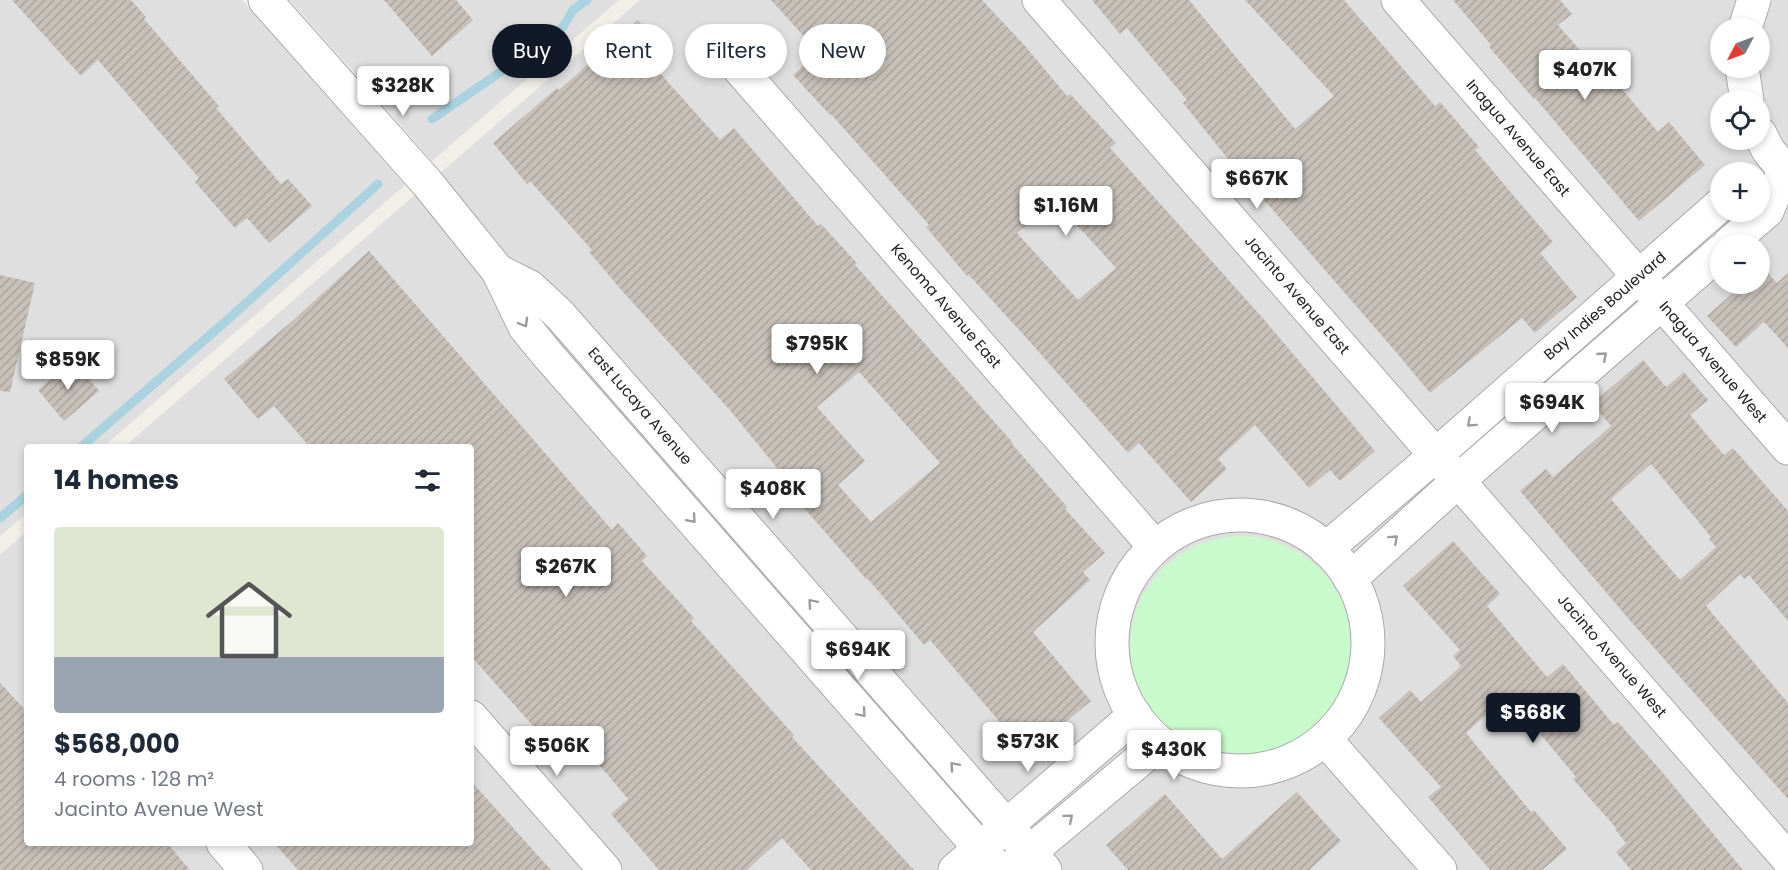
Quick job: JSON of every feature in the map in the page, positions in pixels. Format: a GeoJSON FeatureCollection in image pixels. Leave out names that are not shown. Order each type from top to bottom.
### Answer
{"type":"FeatureCollection","features":[{"type":"Feature","properties":{"kind":"street","name":"East Lucaya Avenue"},"geometry":{"type":"LineString","coordinates":[[265,0],[428,184],[498,271],[530,287],[546,300],[690,463],[1006,825],[1028,864]]}},
{"type":"Feature","properties":{"kind":"street","name":"Jacinto Avenue East"},"geometry":{"type":"LineString","coordinates":[[1039,0],[1437,454]]}},
{"type":"Feature","properties":{"kind":"street","name":"Inagua Avenue East"},"geometry":{"type":"LineString","coordinates":[[1398,0],[1638,276]]}},
{"type":"Feature","properties":{"kind":"street"},"geometry":{"type":"LineString","coordinates":[[1748,18],[1754,0]]}},
{"type":"Feature","properties":{"kind":"street","name":"Kenoma Avenue East"},"geometry":{"type":"LineString","coordinates":[[747,78],[1155,547]]}},
{"type":"Feature","properties":{"kind":"street"},"geometry":{"type":"LineString","coordinates":[[1741,234],[1767,211],[1780,173],[1768,150]]}},
{"type":"Feature","properties":{"kind":"street","name":"Bay Indies Boulevard"},"geometry":{"type":"LineString","coordinates":[[1326,549],[1710,214]]}},
{"type":"Feature","properties":{"kind":"street"},"geometry":{"type":"LineString","coordinates":[[1350,579],[1459,480],[1710,261]]}},
{"type":"Feature","properties":{"kind":"street"},"geometry":{"type":"LineString","coordinates":[[498,271],[525,327],[989,859]]}},
{"type":"Feature","properties":{"kind":"street","name":"Inagua Avenue West"},"geometry":{"type":"LineString","coordinates":[[1638,276],[1788,448]]}},
{"type":"Feature","properties":{"kind":"street","name":"Jacinto Avenue West"},"geometry":{"type":"LineString","coordinates":[[1437,454],[1788,859]]}},
{"type":"Feature","properties":{"kind":"street"},"geometry":{"type":"LineString","coordinates":[[664,487],[690,463]]}},
{"type":"Feature","properties":{"kind":"street"},"geometry":{"type":"LineString","coordinates":[[1221,516],[1259,516],[1295,528],[1326,549],[1339,562],[1350,579],[1362,605],[1368,634],[1367,663],[1359,691],[1345,717],[1325,739],[1296,759],[1262,770],[1226,770],[1191,761],[1160,743],[1135,715],[1120,688],[1112,658],[1113,627],[1120,597],[1134,570],[1155,547],[1186,526],[1221,516]]}},
{"type":"Feature","properties":{"kind":"street"},"geometry":{"type":"LineString","coordinates":[[828,674],[854,651]]}},
{"type":"Feature","properties":{"kind":"street"},"geometry":{"type":"LineString","coordinates":[[955,870],[989,859],[1006,825],[1135,715]]}},
{"type":"Feature","properties":{"kind":"street"},"geometry":{"type":"LineString","coordinates":[[474,720],[604,870]]}},
{"type":"Feature","properties":{"kind":"street"},"geometry":{"type":"LineString","coordinates":[[1325,739],[1440,870]]}},
{"type":"Feature","properties":{"kind":"street"},"geometry":{"type":"LineString","coordinates":[[1028,864],[1160,743]]}},
{"type":"Feature","properties":{"kind":"street"},"geometry":{"type":"LineString","coordinates":[[226,846],[246,870]]}},
{"type":"Feature","properties":{"kind":"shaded area"},"geometry":{"type":"Polygon","coordinates":[[[0,0],[242,0],[405,185],[106,444],[24,444],[24,516],[0,536],[0,0]]]}},
{"type":"Feature","properties":{"kind":"shaded area"},"geometry":{"type":"Polygon","coordinates":[[[290,0],[619,0],[591,24],[584,24],[584,30],[572,40],[572,24],[492,24],[492,78],[528,78],[432,161],[290,0]]]}},
{"type":"Feature","properties":{"kind":"shaded area"},"geometry":{"type":"Polygon","coordinates":[[[640,0],[1788,0],[1788,870],[0,870],[0,555],[24,534],[24,846],[474,846],[474,444],[127,444],[550,78],[572,78],[572,59],[584,49],[584,78],[673,78],[673,24],[612,24],[640,0]]]}},
{"type":"Feature","properties":{"kind":"green space"},"geometry":{"type":"Polygon","coordinates":[[[1241,536],[1273,541],[1293,549],[1311,561],[1327,577],[1339,595],[1347,615],[1352,647],[1347,679],[1339,699],[1327,717],[1311,733],[1293,745],[1273,753],[1241,758],[1209,753],[1189,745],[1171,733],[1155,717],[1143,699],[1135,679],[1130,647],[1135,615],[1143,595],[1155,577],[1171,561],[1189,549],[1209,541],[1241,536]]]}},
{"type":"Feature","properties":{"kind":"building"},"geometry":{"type":"Polygon","coordinates":[[[12,0],[131,0],[146,17],[144,19],[219,106],[216,108],[281,184],[288,179],[312,206],[269,243],[247,218],[235,228],[195,182],[199,178],[98,60],[81,76],[12,0]]]}},
{"type":"Feature","properties":{"kind":"building"},"geometry":{"type":"Polygon","coordinates":[[[384,0],[456,0],[473,20],[432,56],[384,0]]]}},
{"type":"Feature","properties":{"kind":"building"},"geometry":{"type":"Polygon","coordinates":[[[771,0],[982,0],[1067,96],[1070,94],[1116,143],[1110,148],[1261,316],[1375,451],[1340,481],[1330,470],[1309,488],[1255,425],[1218,459],[1227,469],[1191,502],[1139,443],[1128,453],[1022,333],[968,274],[967,276],[926,227],[929,225],[831,114],[793,75],[799,69],[799,78],[886,78],[886,24],[799,24],[799,31],[771,0]],[[1055,201],[1017,233],[1078,300],[1116,268],[1055,201]]]}},
{"type":"Feature","properties":{"kind":"building"},"geometry":{"type":"Polygon","coordinates":[[[1092,0],[1189,0],[1295,129],[1334,96],[1245,0],[1344,0],[1435,106],[1440,102],[1479,147],[1475,150],[1553,242],[1540,253],[1577,297],[1535,333],[1522,318],[1430,393],[1225,155],[1183,103],[1187,100],[1127,28],[1120,34],[1092,0]]]}},
{"type":"Feature","properties":{"kind":"building"},"geometry":{"type":"Polygon","coordinates":[[[1453,0],[1560,0],[1572,14],[1558,25],[1600,73],[1605,69],[1658,132],[1669,122],[1705,165],[1639,221],[1489,47],[1491,45],[1453,0]]]}},
{"type":"Feature","properties":{"kind":"building"},"geometry":{"type":"Polygon","coordinates":[[[584,68],[584,78],[664,78],[720,140],[734,128],[818,226],[821,224],[857,263],[855,265],[1013,443],[1067,507],[1065,509],[1105,553],[1083,572],[1090,580],[1033,632],[1091,701],[1027,754],[930,640],[924,645],[782,483],[786,479],[729,409],[624,293],[589,252],[592,250],[530,181],[527,184],[493,143],[557,88],[559,90],[584,68]],[[859,372],[817,407],[865,461],[838,485],[871,522],[940,463],[859,372]]]}},
{"type":"Feature","properties":{"kind":"building"},"geometry":{"type":"Polygon","coordinates":[[[369,251],[612,530],[618,523],[647,556],[642,561],[694,618],[691,621],[794,735],[792,737],[914,870],[811,870],[782,838],[747,870],[659,870],[611,814],[628,799],[568,728],[550,745],[474,659],[474,444],[307,444],[274,406],[258,419],[224,379],[369,251]]]}},
{"type":"Feature","properties":{"kind":"building"},"geometry":{"type":"Polygon","coordinates":[[[1788,273],[1788,348],[1764,322],[1736,347],[1707,316],[1732,294],[1770,294],[1770,275],[1777,283],[1788,273]]]}},
{"type":"Feature","properties":{"kind":"building"},"geometry":{"type":"Polygon","coordinates":[[[0,275],[35,283],[10,392],[0,391],[0,275]]]}},
{"type":"Feature","properties":{"kind":"building"},"geometry":{"type":"Polygon","coordinates":[[[73,360],[99,391],[64,421],[38,390],[73,360]]]}},
{"type":"Feature","properties":{"kind":"building"},"geometry":{"type":"Polygon","coordinates":[[[1643,360],[1666,387],[1684,372],[1708,400],[1690,415],[1724,455],[1733,448],[1788,511],[1788,621],[1749,575],[1744,579],[1740,574],[1706,606],[1788,703],[1788,799],[1633,624],[1520,491],[1546,469],[1553,477],[1611,426],[1592,404],[1643,360]],[[1651,464],[1611,499],[1680,580],[1716,547],[1709,539],[1711,537],[1651,464]]]}},
{"type":"Feature","properties":{"kind":"building"},"geometry":{"type":"Polygon","coordinates":[[[1453,541],[1500,594],[1487,606],[1547,677],[1563,664],[1614,725],[1618,722],[1663,773],[1743,870],[1631,870],[1616,852],[1626,843],[1616,828],[1573,779],[1576,777],[1508,695],[1466,733],[1531,812],[1534,810],[1567,849],[1542,870],[1490,870],[1428,797],[1441,787],[1379,718],[1410,690],[1421,702],[1461,666],[1453,656],[1460,650],[1403,586],[1453,541]]]}},
{"type":"Feature","properties":{"kind":"building"},"geometry":{"type":"Polygon","coordinates":[[[0,683],[24,709],[24,846],[170,846],[190,870],[0,870],[0,683]]]}},
{"type":"Feature","properties":{"kind":"building"},"geometry":{"type":"Polygon","coordinates":[[[474,784],[551,870],[298,870],[277,846],[474,846],[474,784]]]}},
{"type":"Feature","properties":{"kind":"building"},"geometry":{"type":"Polygon","coordinates":[[[1297,792],[1341,841],[1309,870],[1128,870],[1106,845],[1165,794],[1222,859],[1297,792]]]}},
{"type":"Feature","properties":{"kind":"waterway"},"geometry":{"type":"LineString","coordinates":[[432,119],[515,62],[540,49],[563,27],[573,10],[587,0]]}},
{"type":"Feature","properties":{"kind":"waterway"},"geometry":{"type":"LineString","coordinates":[[84,444],[224,323],[378,184]]}},
{"type":"Feature","properties":{"kind":"waterway"},"geometry":{"type":"LineString","coordinates":[[0,518],[24,498]]}}]}
